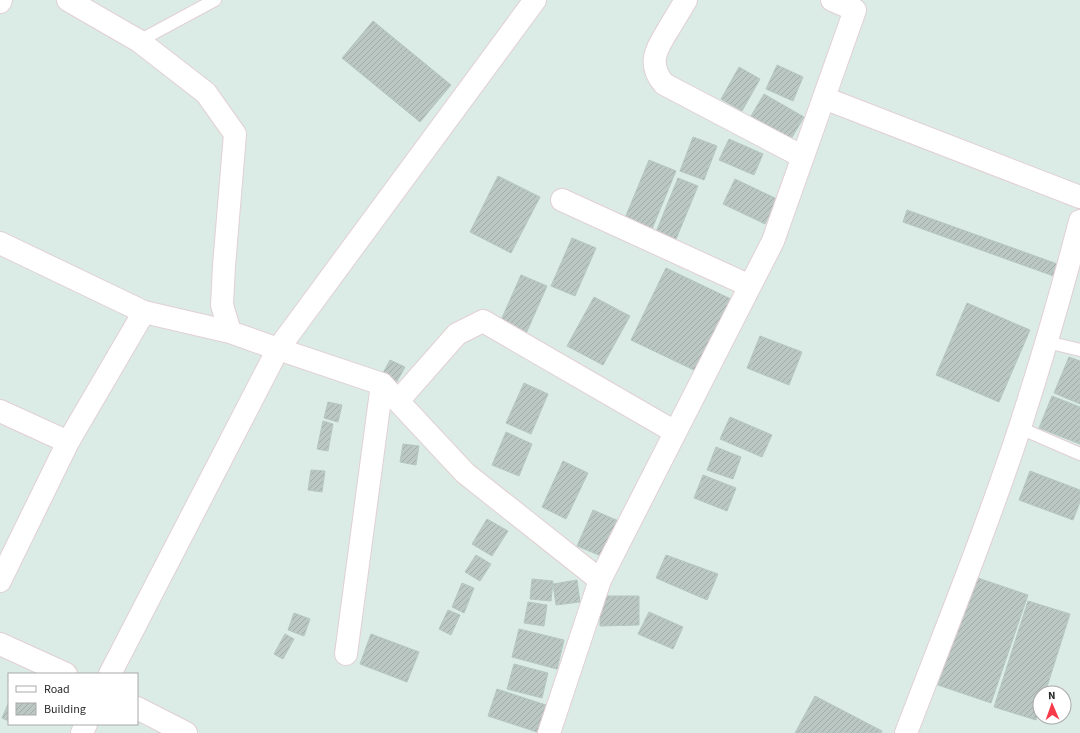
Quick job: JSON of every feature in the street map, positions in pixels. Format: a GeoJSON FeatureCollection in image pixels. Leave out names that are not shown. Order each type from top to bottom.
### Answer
{"type":"FeatureCollection","features":[{"type":"Feature","properties":{"kind":"street"},"geometry":{"type":"LineString","coordinates":[[68,0],[139,41],[206,93],[235,134],[222,305],[230,332]]}},
{"type":"Feature","properties":{"kind":"street"},"geometry":{"type":"LineString","coordinates":[[111,673],[278,349],[535,0]]}},
{"type":"Feature","properties":{"kind":"street"},"geometry":{"type":"LineString","coordinates":[[686,0],[660,41],[656,52],[654,60],[655,69],[659,78],[664,84],[803,157]]}},
{"type":"Feature","properties":{"kind":"street"},"geometry":{"type":"LineString","coordinates":[[549,733],[600,580],[773,241],[855,10],[832,0]]}},
{"type":"Feature","properties":{"kind":"street"},"geometry":{"type":"LineString","coordinates":[[824,98],[1080,197]]}},
{"type":"Feature","properties":{"kind":"street"},"geometry":{"type":"LineString","coordinates":[[562,200],[750,286]]}},
{"type":"Feature","properties":{"kind":"street"},"geometry":{"type":"LineString","coordinates":[[906,733],[993,505],[1020,428],[1047,342],[1080,221]]}},
{"type":"Feature","properties":{"kind":"street"},"geometry":{"type":"LineString","coordinates":[[0,243],[144,312],[230,332],[382,384],[465,473],[600,580]]}},
{"type":"Feature","properties":{"kind":"street"},"geometry":{"type":"LineString","coordinates":[[0,581],[68,442],[144,312]]}},
{"type":"Feature","properties":{"kind":"street"},"geometry":{"type":"LineString","coordinates":[[398,401],[457,334],[483,321],[675,432]]}},
{"type":"Feature","properties":{"kind":"street"},"geometry":{"type":"LineString","coordinates":[[346,654],[382,384]]}},
{"type":"Feature","properties":{"kind":"street"},"geometry":{"type":"LineString","coordinates":[[0,411],[68,442]]}},
{"type":"Feature","properties":{"kind":"street"},"geometry":{"type":"LineString","coordinates":[[0,644],[64,673]]}},
{"type":"Feature","properties":{"kind":"street"},"geometry":{"type":"LineString","coordinates":[[138,709],[186,733]]}},
{"type":"Feature","properties":{"kind":"lane"},"geometry":{"type":"LineString","coordinates":[[139,41],[215,0]]}},
{"type":"Feature","properties":{"kind":"lane"},"geometry":{"type":"LineString","coordinates":[[1047,342],[1080,350]]}},
{"type":"Feature","properties":{"kind":"lane"},"geometry":{"type":"LineString","coordinates":[[1020,428],[1080,454]]}},
{"type":"Feature","properties":{"kind":"building"},"geometry":{"type":"Polygon","coordinates":[[[373,21],[451,85],[420,122],[342,58],[373,21]]]}},
{"type":"Feature","properties":{"kind":"building"},"geometry":{"type":"Polygon","coordinates":[[[777,65],[803,77],[793,101],[766,89],[777,65]]]}},
{"type":"Feature","properties":{"kind":"building"},"geometry":{"type":"Polygon","coordinates":[[[739,67],[760,79],[742,111],[721,99],[739,67]]]}},
{"type":"Feature","properties":{"kind":"building"},"geometry":{"type":"Polygon","coordinates":[[[764,94],[804,117],[791,139],[751,116],[764,94]]]}},
{"type":"Feature","properties":{"kind":"building"},"geometry":{"type":"Polygon","coordinates":[[[693,137],[717,146],[704,180],[680,171],[693,137]]]}},
{"type":"Feature","properties":{"kind":"building"},"geometry":{"type":"Polygon","coordinates":[[[729,139],[763,154],[754,175],[719,160],[729,139]]]}},
{"type":"Feature","properties":{"kind":"building"},"geometry":{"type":"Polygon","coordinates":[[[649,160],[676,171],[652,229],[625,218],[649,160]]]}},
{"type":"Feature","properties":{"kind":"building"},"geometry":{"type":"Polygon","coordinates":[[[498,176],[540,197],[511,253],[470,232],[498,176]]]}},
{"type":"Feature","properties":{"kind":"building"},"geometry":{"type":"Polygon","coordinates":[[[678,178],[698,186],[674,244],[654,237],[678,178]]]}},
{"type":"Feature","properties":{"kind":"building"},"geometry":{"type":"Polygon","coordinates":[[[735,179],[777,199],[765,224],[723,204],[735,179]]]}},
{"type":"Feature","properties":{"kind":"building"},"geometry":{"type":"Polygon","coordinates":[[[907,210],[1063,266],[1059,278],[903,222],[907,210]]]}},
{"type":"Feature","properties":{"kind":"building"},"geometry":{"type":"Polygon","coordinates":[[[572,238],[596,248],[575,296],[551,286],[572,238]]]}},
{"type":"Feature","properties":{"kind":"building"},"geometry":{"type":"Polygon","coordinates":[[[666,268],[733,300],[698,372],[631,340],[666,268]]]}},
{"type":"Feature","properties":{"kind":"building"},"geometry":{"type":"Polygon","coordinates":[[[521,275],[547,286],[524,338],[498,327],[521,275]]]}},
{"type":"Feature","properties":{"kind":"building"},"geometry":{"type":"Polygon","coordinates":[[[594,297],[630,316],[603,365],[567,346],[594,297]]]}},
{"type":"Feature","properties":{"kind":"building"},"geometry":{"type":"Polygon","coordinates":[[[967,303],[1030,330],[999,402],[936,375],[967,303]]]}},
{"type":"Feature","properties":{"kind":"building"},"geometry":{"type":"Polygon","coordinates":[[[760,336],[802,352],[789,385],[747,368],[760,336]]]}},
{"type":"Feature","properties":{"kind":"building"},"geometry":{"type":"Polygon","coordinates":[[[1069,357],[1080,361],[1080,404],[1054,393],[1069,357]]]}},
{"type":"Feature","properties":{"kind":"building"},"geometry":{"type":"Polygon","coordinates":[[[390,360],[405,367],[396,383],[382,375],[390,360]]]}},
{"type":"Feature","properties":{"kind":"building"},"geometry":{"type":"Polygon","coordinates":[[[524,383],[548,394],[531,434],[506,423],[524,383]]]}},
{"type":"Feature","properties":{"kind":"building"},"geometry":{"type":"Polygon","coordinates":[[[1052,396],[1080,407],[1080,444],[1039,428],[1052,396]]]}},
{"type":"Feature","properties":{"kind":"building"},"geometry":{"type":"Polygon","coordinates":[[[328,402],[342,405],[338,422],[324,418],[328,402]]]}},
{"type":"Feature","properties":{"kind":"building"},"geometry":{"type":"Polygon","coordinates":[[[730,417],[772,435],[762,457],[720,439],[730,417]]]}},
{"type":"Feature","properties":{"kind":"building"},"geometry":{"type":"Polygon","coordinates":[[[323,421],[333,424],[328,451],[317,449],[323,421]]]}},
{"type":"Feature","properties":{"kind":"building"},"geometry":{"type":"Polygon","coordinates":[[[506,432],[532,444],[519,476],[492,465],[506,432]]]}},
{"type":"Feature","properties":{"kind":"building"},"geometry":{"type":"Polygon","coordinates":[[[403,444],[419,446],[416,465],[400,462],[403,444]]]}},
{"type":"Feature","properties":{"kind":"building"},"geometry":{"type":"Polygon","coordinates":[[[716,447],[741,457],[733,479],[707,470],[716,447]]]}},
{"type":"Feature","properties":{"kind":"building"},"geometry":{"type":"Polygon","coordinates":[[[563,461],[588,473],[566,519],[542,507],[563,461]]]}},
{"type":"Feature","properties":{"kind":"building"},"geometry":{"type":"Polygon","coordinates":[[[311,470],[325,471],[322,492],[308,490],[311,470]]]}},
{"type":"Feature","properties":{"kind":"building"},"geometry":{"type":"Polygon","coordinates":[[[1030,471],[1080,490],[1080,502],[1073,520],[1019,500],[1030,471]]]}},
{"type":"Feature","properties":{"kind":"building"},"geometry":{"type":"Polygon","coordinates":[[[703,475],[736,488],[727,511],[694,498],[703,475]]]}},
{"type":"Feature","properties":{"kind":"building"},"geometry":{"type":"Polygon","coordinates":[[[593,510],[621,522],[606,558],[577,546],[593,510]]]}},
{"type":"Feature","properties":{"kind":"building"},"geometry":{"type":"Polygon","coordinates":[[[487,519],[508,531],[492,556],[472,544],[487,519]]]}},
{"type":"Feature","properties":{"kind":"building"},"geometry":{"type":"Polygon","coordinates":[[[476,555],[491,564],[480,581],[465,572],[476,555]]]}},
{"type":"Feature","properties":{"kind":"building"},"geometry":{"type":"Polygon","coordinates":[[[666,555],[718,574],[707,600],[656,578],[666,555]]]}},
{"type":"Feature","properties":{"kind":"building"},"geometry":{"type":"Polygon","coordinates":[[[975,577],[1028,595],[991,703],[938,685],[975,577]]]}},
{"type":"Feature","properties":{"kind":"building"},"geometry":{"type":"Polygon","coordinates":[[[532,579],[553,581],[551,601],[530,599],[532,579]]]}},
{"type":"Feature","properties":{"kind":"building"},"geometry":{"type":"Polygon","coordinates":[[[577,580],[580,602],[556,605],[553,584],[577,580]]]}},
{"type":"Feature","properties":{"kind":"building"},"geometry":{"type":"Polygon","coordinates":[[[462,583],[474,588],[464,613],[452,607],[462,583]]]}},
{"type":"Feature","properties":{"kind":"building"},"geometry":{"type":"Polygon","coordinates":[[[600,596],[639,596],[639,625],[600,626],[600,596]]]}},
{"type":"Feature","properties":{"kind":"building"},"geometry":{"type":"Polygon","coordinates":[[[1028,601],[1070,614],[1048,685],[1032,685],[1032,719],[994,707],[1028,601]]]}},
{"type":"Feature","properties":{"kind":"building"},"geometry":{"type":"Polygon","coordinates":[[[528,602],[547,605],[544,626],[524,623],[528,602]]]}},
{"type":"Feature","properties":{"kind":"building"},"geometry":{"type":"Polygon","coordinates":[[[448,610],[460,615],[451,635],[439,629],[448,610]]]}},
{"type":"Feature","properties":{"kind":"building"},"geometry":{"type":"Polygon","coordinates":[[[649,612],[683,627],[673,649],[638,634],[649,612]]]}},
{"type":"Feature","properties":{"kind":"building"},"geometry":{"type":"Polygon","coordinates":[[[294,613],[310,619],[304,636],[288,630],[294,613]]]}},
{"type":"Feature","properties":{"kind":"building"},"geometry":{"type":"Polygon","coordinates":[[[519,629],[564,640],[557,669],[512,657],[519,629]]]}},
{"type":"Feature","properties":{"kind":"building"},"geometry":{"type":"Polygon","coordinates":[[[285,634],[294,639],[283,659],[274,654],[285,634]]]}},
{"type":"Feature","properties":{"kind":"building"},"geometry":{"type":"Polygon","coordinates":[[[371,634],[419,652],[407,682],[360,664],[371,634]]]}},
{"type":"Feature","properties":{"kind":"building"},"geometry":{"type":"Polygon","coordinates":[[[514,664],[548,673],[542,698],[507,689],[514,664]]]}},
{"type":"Feature","properties":{"kind":"building"},"geometry":{"type":"Polygon","coordinates":[[[497,689],[549,706],[540,733],[488,716],[497,689]]]}},
{"type":"Feature","properties":{"kind":"building"},"geometry":{"type":"Polygon","coordinates":[[[815,696],[882,731],[881,733],[795,733],[815,696]]]}},
{"type":"Feature","properties":{"kind":"building"},"geometry":{"type":"Polygon","coordinates":[[[8,704],[8,721],[2,718],[8,704]]]}}]}
